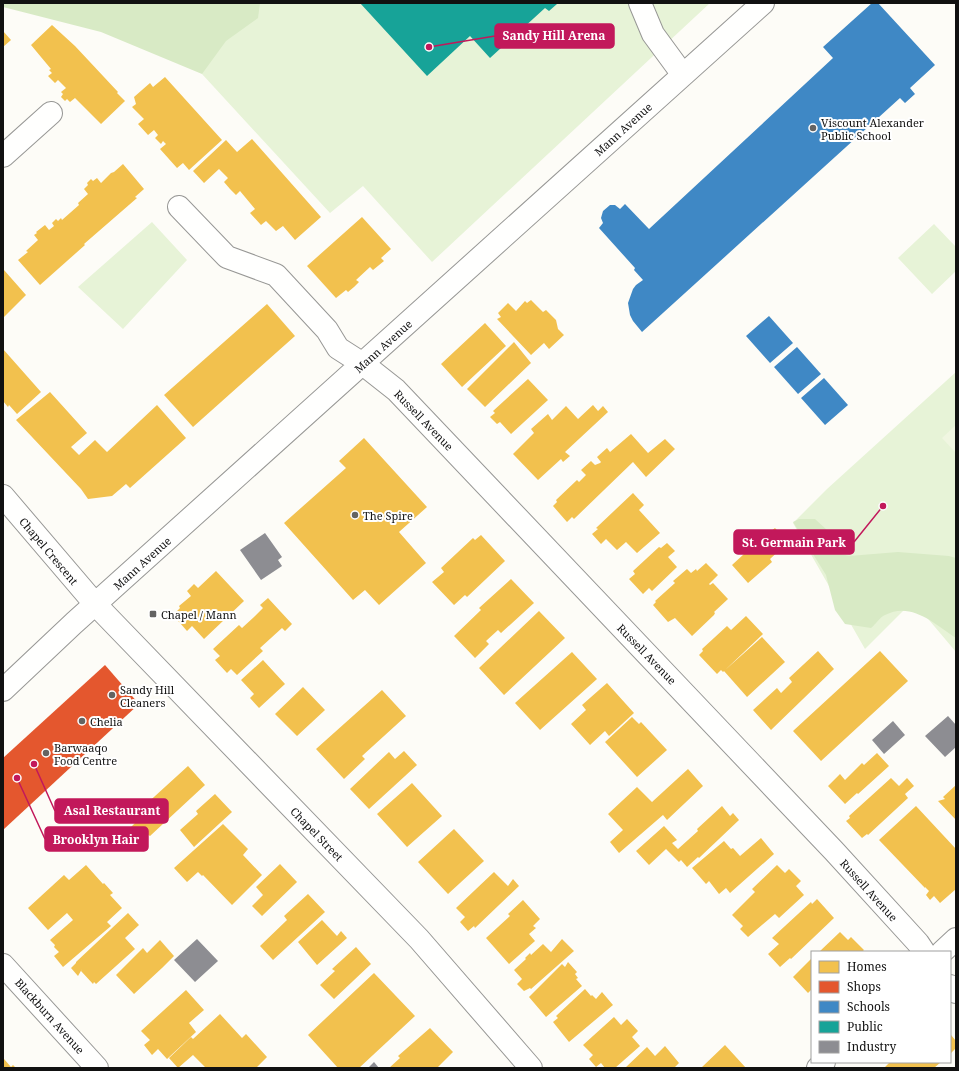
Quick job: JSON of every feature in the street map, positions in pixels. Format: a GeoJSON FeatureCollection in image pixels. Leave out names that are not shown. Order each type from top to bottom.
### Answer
{"type":"FeatureCollection","features":[{"type":"Feature","properties":{"kind":"street"},"geometry":{"type":"LineString","coordinates":[[640,3],[653,34],[683,75]]}},
{"type":"Feature","properties":{"kind":"street","name":"Mann Avenue"},"geometry":{"type":"LineString","coordinates":[[3,690],[763,3]]}},
{"type":"Feature","properties":{"kind":"street"},"geometry":{"type":"LineString","coordinates":[[3,156],[51,113]]}},
{"type":"Feature","properties":{"kind":"street","name":"Russell Avenue"},"geometry":{"type":"LineString","coordinates":[[179,207],[227,257],[276,276],[327,330],[338,348],[363,364],[396,390],[834,851],[918,943],[923,951]]}},
{"type":"Feature","properties":{"kind":"street","name":"Chapel Crescent"},"geometry":{"type":"LineString","coordinates":[[3,496],[96,605]]}},
{"type":"Feature","properties":{"kind":"street","name":"Chapel Street"},"geometry":{"type":"LineString","coordinates":[[96,605],[419,939],[532,1068]]}},
{"type":"Feature","properties":{"kind":"street"},"geometry":{"type":"LineString","coordinates":[[943,951],[956,939]]}},
{"type":"Feature","properties":{"kind":"street","name":"Blackburn Avenue"},"geometry":{"type":"LineString","coordinates":[[3,965],[97,1068]]}},
{"type":"Feature","properties":{"kind":"green space"},"geometry":{"type":"Polygon","coordinates":[[[3,3],[260,3],[258,18],[226,41],[202,74],[101,32],[3,7],[3,3]]]}},
{"type":"Feature","properties":{"kind":"green space"},"geometry":{"type":"Polygon","coordinates":[[[149,3],[710,3],[432,262],[363,186],[330,213],[202,74],[201,49],[149,3]]]}},
{"type":"Feature","properties":{"kind":"green space"},"geometry":{"type":"Polygon","coordinates":[[[152,222],[187,260],[123,329],[78,287],[152,222]]]}},
{"type":"Feature","properties":{"kind":"green space"},"geometry":{"type":"Polygon","coordinates":[[[934,224],[956,247],[956,271],[932,294],[898,258],[934,224]]]}},
{"type":"Feature","properties":{"kind":"green space"},"geometry":{"type":"Polygon","coordinates":[[[956,372],[956,652],[913,601],[865,649],[793,523],[827,489],[956,372]]]}},
{"type":"Feature","properties":{"kind":"green space"},"geometry":{"type":"Polygon","coordinates":[[[956,425],[956,453],[942,438],[956,425]]]}},
{"type":"Feature","properties":{"kind":"green space"},"geometry":{"type":"Polygon","coordinates":[[[799,519],[815,519],[827,530],[841,554],[849,556],[898,552],[949,556],[956,558],[956,638],[931,621],[913,612],[895,611],[881,617],[871,628],[845,624],[835,610],[826,575],[793,522],[799,519]]]}},
{"type":"Feature","properties":{"kind":"building: Homes"},"geometry":{"type":"Polygon","coordinates":[[[52,25],[75,46],[125,101],[101,124],[75,98],[70,102],[67,99],[65,101],[61,97],[63,94],[61,92],[66,88],[58,80],[55,83],[48,76],[52,73],[49,70],[51,69],[31,45],[52,25]]]}},
{"type":"Feature","properties":{"kind":"building: Homes"},"geometry":{"type":"Polygon","coordinates":[[[3,31],[11,40],[3,47],[3,31]]]}},
{"type":"Feature","properties":{"kind":"building: Homes"},"geometry":{"type":"Polygon","coordinates":[[[165,77],[222,140],[189,170],[183,163],[177,168],[160,149],[166,144],[163,141],[161,144],[155,138],[158,135],[154,130],[148,135],[138,124],[144,119],[132,107],[136,104],[134,97],[150,83],[153,87],[165,77]]]}},
{"type":"Feature","properties":{"kind":"building: Homes"},"geometry":{"type":"Polygon","coordinates":[[[252,139],[321,217],[295,240],[283,226],[276,231],[266,221],[261,225],[250,213],[255,209],[240,191],[236,195],[230,189],[224,182],[228,178],[219,169],[204,183],[193,171],[226,140],[237,152],[252,139]]]}},
{"type":"Feature","properties":{"kind":"building: Homes"},"geometry":{"type":"Polygon","coordinates":[[[123,164],[144,189],[135,197],[137,198],[40,285],[18,260],[28,252],[26,251],[38,240],[34,235],[37,233],[36,232],[45,225],[49,230],[54,226],[52,223],[56,219],[58,221],[61,218],[62,220],[79,205],[78,203],[88,194],[84,189],[91,179],[93,181],[97,178],[101,183],[123,164]]]}},
{"type":"Feature","properties":{"kind":"building: Homes"},"geometry":{"type":"Polygon","coordinates":[[[362,217],[391,249],[381,258],[384,261],[373,270],[370,267],[356,280],[359,282],[354,287],[348,292],[346,290],[336,298],[307,266],[362,217]]]}},
{"type":"Feature","properties":{"kind":"building: Homes"},"geometry":{"type":"Polygon","coordinates":[[[4,270],[26,295],[3,318],[3,271],[4,270]]]}},
{"type":"Feature","properties":{"kind":"building: Homes"},"geometry":{"type":"Polygon","coordinates":[[[531,300],[543,312],[546,310],[556,320],[558,329],[564,335],[549,349],[544,343],[531,355],[497,319],[501,317],[498,313],[508,303],[516,311],[525,301],[527,303],[531,300]]]}},
{"type":"Feature","properties":{"kind":"building: Homes"},"geometry":{"type":"Polygon","coordinates":[[[267,304],[295,336],[193,427],[164,395],[267,304]]]}},
{"type":"Feature","properties":{"kind":"building: Homes"},"geometry":{"type":"Polygon","coordinates":[[[485,323],[506,346],[462,387],[441,364],[485,323]]]}},
{"type":"Feature","properties":{"kind":"building: Homes"},"geometry":{"type":"Polygon","coordinates":[[[514,342],[531,363],[485,407],[467,389],[514,342]]]}},
{"type":"Feature","properties":{"kind":"building: Homes"},"geometry":{"type":"Polygon","coordinates":[[[3,349],[41,392],[17,414],[3,401],[3,349]]]}},
{"type":"Feature","properties":{"kind":"building: Homes"},"geometry":{"type":"Polygon","coordinates":[[[528,379],[548,400],[511,434],[500,422],[497,424],[490,417],[495,413],[493,411],[528,379]]]}},
{"type":"Feature","properties":{"kind":"building: Homes"},"geometry":{"type":"Polygon","coordinates":[[[50,392],[87,433],[71,447],[79,455],[95,440],[107,452],[157,405],[186,438],[130,488],[126,484],[112,496],[88,499],[81,489],[16,420],[50,392]]]}},
{"type":"Feature","properties":{"kind":"building: Homes"},"geometry":{"type":"Polygon","coordinates":[[[593,405],[598,411],[603,406],[608,412],[565,452],[570,456],[563,462],[561,459],[538,480],[513,454],[534,433],[531,429],[548,414],[552,420],[566,406],[578,419],[593,405]]]}},
{"type":"Feature","properties":{"kind":"building: Homes"},"geometry":{"type":"Polygon","coordinates":[[[631,434],[648,453],[665,439],[675,449],[646,477],[633,462],[574,519],[572,517],[567,522],[553,506],[557,502],[556,500],[577,480],[579,482],[586,475],[581,470],[591,461],[595,465],[600,463],[601,462],[597,457],[607,448],[610,452],[631,434]]]}},
{"type":"Feature","properties":{"kind":"building: Homes","name":"The Spire"},"geometry":{"type":"Polygon","coordinates":[[[364,438],[427,507],[399,532],[426,563],[379,605],[365,590],[353,600],[284,523],[346,468],[339,461],[364,438]]]}},
{"type":"Feature","properties":{"kind":"building: Homes"},"geometry":{"type":"Polygon","coordinates":[[[633,493],[644,505],[639,510],[660,533],[637,553],[626,542],[617,550],[606,539],[601,544],[592,534],[598,529],[596,528],[633,493]]]}},
{"type":"Feature","properties":{"kind":"building: Homes"},"geometry":{"type":"Polygon","coordinates":[[[775,528],[785,539],[781,543],[784,546],[770,559],[772,562],[748,583],[732,565],[775,528]]]}},
{"type":"Feature","properties":{"kind":"building: Homes"},"geometry":{"type":"Polygon","coordinates":[[[481,535],[505,561],[467,597],[465,595],[454,605],[432,582],[444,572],[441,568],[473,538],[475,540],[481,535]]]}},
{"type":"Feature","properties":{"kind":"building: Homes"},"geometry":{"type":"Polygon","coordinates":[[[667,543],[675,551],[668,557],[677,567],[652,591],[649,588],[643,594],[629,579],[635,574],[633,571],[659,547],[661,548],[667,543]]]}},
{"type":"Feature","properties":{"kind":"building: Homes"},"geometry":{"type":"Polygon","coordinates":[[[706,563],[718,575],[709,584],[710,585],[713,583],[728,599],[692,636],[675,618],[668,622],[653,605],[656,602],[655,601],[675,583],[673,581],[687,569],[691,573],[696,569],[697,571],[706,563]]]}},
{"type":"Feature","properties":{"kind":"building: Homes"},"geometry":{"type":"Polygon","coordinates":[[[216,571],[244,601],[204,639],[192,626],[187,631],[173,615],[180,608],[179,606],[191,596],[187,591],[194,584],[198,588],[216,571]]]}},
{"type":"Feature","properties":{"kind":"building: Homes"},"geometry":{"type":"Polygon","coordinates":[[[511,579],[534,603],[501,633],[498,630],[486,641],[489,644],[475,658],[454,636],[481,610],[479,608],[511,579]]]}},
{"type":"Feature","properties":{"kind":"building: Homes"},"geometry":{"type":"Polygon","coordinates":[[[268,598],[292,624],[285,631],[282,628],[260,648],[263,651],[237,675],[231,669],[227,673],[215,660],[220,656],[213,649],[239,625],[242,628],[254,617],[263,608],[260,605],[268,598]]]}},
{"type":"Feature","properties":{"kind":"building: Homes"},"geometry":{"type":"Polygon","coordinates":[[[539,611],[565,638],[504,695],[479,668],[539,611]]]}},
{"type":"Feature","properties":{"kind":"building: Homes"},"geometry":{"type":"Polygon","coordinates":[[[746,616],[763,634],[723,672],[721,670],[717,674],[699,655],[703,651],[702,649],[727,626],[731,630],[746,616]]]}},
{"type":"Feature","properties":{"kind":"building: Homes"},"geometry":{"type":"Polygon","coordinates":[[[762,637],[785,662],[747,697],[724,671],[762,637]]]}},
{"type":"Feature","properties":{"kind":"building: Homes"},"geometry":{"type":"Polygon","coordinates":[[[818,651],[834,669],[771,730],[753,710],[777,688],[781,693],[792,682],[789,678],[818,651]]]}},
{"type":"Feature","properties":{"kind":"building: Homes"},"geometry":{"type":"Polygon","coordinates":[[[880,651],[908,681],[821,761],[793,731],[880,651]]]}},
{"type":"Feature","properties":{"kind":"building: Homes"},"geometry":{"type":"Polygon","coordinates":[[[572,652],[597,679],[540,730],[515,703],[572,652]]]}},
{"type":"Feature","properties":{"kind":"building: Homes"},"geometry":{"type":"Polygon","coordinates":[[[263,660],[285,684],[259,708],[250,698],[254,694],[241,680],[263,660]]]}},
{"type":"Feature","properties":{"kind":"building: Homes"},"geometry":{"type":"Polygon","coordinates":[[[607,683],[634,713],[609,736],[605,731],[590,745],[571,724],[586,710],[582,705],[607,683]]]}},
{"type":"Feature","properties":{"kind":"building: Homes"},"geometry":{"type":"Polygon","coordinates":[[[303,687],[325,710],[297,736],[275,714],[303,687]]]}},
{"type":"Feature","properties":{"kind":"building: Homes"},"geometry":{"type":"Polygon","coordinates":[[[382,690],[406,716],[362,756],[365,759],[344,779],[316,749],[382,690]]]}},
{"type":"Feature","properties":{"kind":"building: Homes"},"geometry":{"type":"Polygon","coordinates":[[[632,717],[639,724],[641,722],[667,750],[637,777],[605,742],[632,717]]]}},
{"type":"Feature","properties":{"kind":"building: Homes"},"geometry":{"type":"Polygon","coordinates":[[[404,751],[417,765],[369,809],[350,789],[389,752],[395,759],[404,751]]]}},
{"type":"Feature","properties":{"kind":"building: Homes"},"geometry":{"type":"Polygon","coordinates":[[[877,753],[889,766],[845,804],[828,786],[840,774],[845,780],[862,763],[864,765],[877,753]]]}},
{"type":"Feature","properties":{"kind":"building: Homes"},"geometry":{"type":"Polygon","coordinates":[[[188,766],[205,785],[150,836],[147,834],[141,840],[130,828],[136,822],[132,817],[188,766]]]}},
{"type":"Feature","properties":{"kind":"building: Homes"},"geometry":{"type":"Polygon","coordinates":[[[688,769],[703,786],[667,820],[663,815],[619,853],[610,842],[623,830],[608,814],[637,787],[652,802],[688,769]]]}},
{"type":"Feature","properties":{"kind":"building: Homes"},"geometry":{"type":"Polygon","coordinates":[[[891,778],[899,786],[907,778],[914,786],[905,794],[908,798],[868,835],[867,834],[862,838],[846,821],[850,818],[849,816],[891,778]]]}},
{"type":"Feature","properties":{"kind":"building: Homes"},"geometry":{"type":"Polygon","coordinates":[[[412,783],[442,816],[407,847],[377,814],[412,783]]]}},
{"type":"Feature","properties":{"kind":"building: Homes"},"geometry":{"type":"Polygon","coordinates":[[[956,785],[956,820],[938,801],[945,799],[943,797],[956,785]]]}},
{"type":"Feature","properties":{"kind":"building: Homes"},"geometry":{"type":"Polygon","coordinates":[[[215,794],[232,812],[194,847],[180,830],[198,814],[196,811],[215,794]]]}},
{"type":"Feature","properties":{"kind":"building: Homes"},"geometry":{"type":"Polygon","coordinates":[[[722,806],[730,816],[733,813],[739,820],[699,858],[698,857],[687,867],[681,860],[679,862],[666,849],[649,865],[636,851],[664,826],[677,840],[672,843],[678,849],[722,806]]]}},
{"type":"Feature","properties":{"kind":"building: Homes"},"geometry":{"type":"Polygon","coordinates":[[[916,806],[956,849],[956,889],[940,903],[934,896],[930,900],[926,895],[929,891],[879,840],[916,806]]]}},
{"type":"Feature","properties":{"kind":"building: Homes"},"geometry":{"type":"Polygon","coordinates":[[[223,824],[248,849],[243,855],[262,875],[232,905],[203,875],[202,876],[198,872],[187,882],[174,868],[223,824]]]}},
{"type":"Feature","properties":{"kind":"building: Homes"},"geometry":{"type":"Polygon","coordinates":[[[454,829],[484,861],[448,894],[418,862],[454,829]]]}},
{"type":"Feature","properties":{"kind":"building: Homes"},"geometry":{"type":"Polygon","coordinates":[[[761,838],[774,854],[730,893],[726,888],[719,894],[709,881],[706,884],[692,868],[724,841],[740,856],[761,838]]]}},
{"type":"Feature","properties":{"kind":"building: Homes"},"geometry":{"type":"Polygon","coordinates":[[[280,864],[297,882],[262,916],[252,906],[263,895],[256,887],[280,864]]]}},
{"type":"Feature","properties":{"kind":"building: Homes"},"geometry":{"type":"Polygon","coordinates":[[[86,865],[113,893],[110,895],[122,908],[107,922],[111,926],[63,967],[54,956],[59,952],[50,940],[73,920],[67,913],[48,930],[28,908],[64,875],[69,880],[86,865]]]}},
{"type":"Feature","properties":{"kind":"building: Homes"},"geometry":{"type":"Polygon","coordinates":[[[777,865],[785,873],[789,869],[801,881],[796,886],[804,895],[779,918],[775,914],[748,937],[740,929],[743,926],[732,915],[755,892],[752,889],[777,865]]]}},
{"type":"Feature","properties":{"kind":"building: Homes"},"geometry":{"type":"Polygon","coordinates":[[[494,872],[508,886],[513,879],[519,886],[475,928],[474,926],[468,931],[460,922],[465,917],[456,908],[494,872]]]}},
{"type":"Feature","properties":{"kind":"building: Homes"},"geometry":{"type":"Polygon","coordinates":[[[308,894],[325,912],[273,960],[260,946],[287,920],[284,916],[308,894]]]}},
{"type":"Feature","properties":{"kind":"building: Homes"},"geometry":{"type":"Polygon","coordinates":[[[817,899],[834,918],[791,959],[790,958],[780,967],[768,954],[779,944],[772,938],[811,902],[812,904],[817,899]]]}},
{"type":"Feature","properties":{"kind":"building: Homes"},"geometry":{"type":"Polygon","coordinates":[[[523,900],[540,919],[533,926],[536,928],[529,934],[535,941],[509,964],[486,938],[510,916],[508,914],[523,900]]]}},
{"type":"Feature","properties":{"kind":"building: Homes"},"geometry":{"type":"Polygon","coordinates":[[[128,913],[139,925],[125,938],[135,949],[96,984],[94,982],[93,984],[81,971],[82,969],[78,976],[71,968],[128,913]]]}},
{"type":"Feature","properties":{"kind":"building: Homes"},"geometry":{"type":"Polygon","coordinates":[[[322,920],[337,936],[341,931],[347,938],[317,965],[298,942],[322,920]]]}},
{"type":"Feature","properties":{"kind":"building: Homes"},"geometry":{"type":"Polygon","coordinates":[[[840,932],[848,940],[851,937],[864,950],[863,951],[820,951],[840,932]]]}},
{"type":"Feature","properties":{"kind":"building: Homes"},"geometry":{"type":"Polygon","coordinates":[[[562,939],[574,951],[531,989],[530,988],[524,991],[517,984],[522,979],[514,970],[530,953],[531,955],[543,944],[551,952],[562,939]]]}},
{"type":"Feature","properties":{"kind":"building: Homes"},"geometry":{"type":"Polygon","coordinates":[[[160,940],[174,956],[134,994],[116,975],[143,948],[147,953],[160,940]]]}},
{"type":"Feature","properties":{"kind":"building: Homes"},"geometry":{"type":"Polygon","coordinates":[[[356,947],[371,964],[334,999],[320,985],[335,971],[332,969],[356,947]]]}},
{"type":"Feature","properties":{"kind":"building: Homes"},"geometry":{"type":"Polygon","coordinates":[[[811,959],[811,990],[808,993],[793,977],[811,959]]]}},
{"type":"Feature","properties":{"kind":"building: Homes"},"geometry":{"type":"Polygon","coordinates":[[[568,962],[577,972],[575,974],[578,978],[576,979],[582,986],[546,1017],[529,997],[562,964],[565,967],[568,962]]]}},
{"type":"Feature","properties":{"kind":"building: Homes"},"geometry":{"type":"Polygon","coordinates":[[[374,973],[415,1016],[359,1068],[338,1068],[308,1035],[374,973]]]}},
{"type":"Feature","properties":{"kind":"building: Homes"},"geometry":{"type":"Polygon","coordinates":[[[585,989],[596,999],[602,992],[613,1005],[569,1042],[553,1022],[558,1018],[556,1016],[585,989]]]}},
{"type":"Feature","properties":{"kind":"building: Homes"},"geometry":{"type":"Polygon","coordinates":[[[186,990],[204,1010],[189,1023],[196,1032],[167,1059],[158,1049],[152,1055],[144,1045],[150,1040],[141,1031],[186,990]]]}},
{"type":"Feature","properties":{"kind":"building: Homes"},"geometry":{"type":"Polygon","coordinates":[[[220,1014],[242,1038],[246,1034],[267,1057],[256,1068],[206,1068],[193,1055],[178,1068],[169,1058],[191,1037],[193,1039],[220,1014]]]}},
{"type":"Feature","properties":{"kind":"building: Homes"},"geometry":{"type":"Polygon","coordinates":[[[614,1017],[621,1025],[627,1019],[638,1031],[632,1037],[640,1046],[615,1068],[605,1068],[601,1063],[596,1067],[589,1059],[593,1055],[583,1045],[614,1017]]]}},
{"type":"Feature","properties":{"kind":"building: Homes"},"geometry":{"type":"Polygon","coordinates":[[[430,1028],[453,1052],[437,1068],[389,1068],[400,1058],[398,1056],[430,1028]]]}},
{"type":"Feature","properties":{"kind":"building: Homes"},"geometry":{"type":"Polygon","coordinates":[[[951,1035],[956,1041],[956,1048],[951,1053],[951,1035]]]}},
{"type":"Feature","properties":{"kind":"building: Homes"},"geometry":{"type":"Polygon","coordinates":[[[725,1045],[746,1068],[701,1068],[725,1045]]]}},
{"type":"Feature","properties":{"kind":"building: Homes"},"geometry":{"type":"Polygon","coordinates":[[[665,1046],[679,1063],[674,1068],[625,1068],[647,1047],[655,1056],[665,1046]]]}},
{"type":"Feature","properties":{"kind":"building: Homes"},"geometry":{"type":"Polygon","coordinates":[[[4,1059],[11,1067],[13,1065],[16,1068],[3,1068],[4,1059]]]}},
{"type":"Feature","properties":{"kind":"building: Homes"},"geometry":{"type":"Polygon","coordinates":[[[889,1063],[940,1063],[934,1068],[885,1067],[889,1063]]]}},
{"type":"Feature","properties":{"kind":"building: Shops"},"geometry":{"type":"Polygon","coordinates":[[[105,665],[139,704],[3,830],[3,758],[105,665]]]}},
{"type":"Feature","properties":{"kind":"building: Schools"},"geometry":{"type":"Polygon","coordinates":[[[872,3],[878,3],[935,65],[910,88],[915,94],[905,103],[900,98],[642,332],[630,315],[628,303],[633,289],[643,280],[634,270],[635,268],[599,228],[603,223],[601,218],[603,211],[610,205],[615,205],[620,209],[625,204],[649,229],[833,58],[823,47],[872,3]]]}},
{"type":"Feature","properties":{"kind":"building: Schools"},"geometry":{"type":"Polygon","coordinates":[[[769,316],[793,343],[770,363],[746,336],[769,316]]]}},
{"type":"Feature","properties":{"kind":"building: Schools"},"geometry":{"type":"Polygon","coordinates":[[[797,347],[821,374],[798,394],[774,367],[797,347]]]}},
{"type":"Feature","properties":{"kind":"building: Schools"},"geometry":{"type":"Polygon","coordinates":[[[824,378],[848,405],[825,425],[801,398],[824,378]]]}},
{"type":"Feature","properties":{"kind":"building: Public"},"geometry":{"type":"Polygon","coordinates":[[[360,3],[557,4],[549,11],[545,8],[490,58],[470,36],[427,76],[360,3]]]}},
{"type":"Feature","properties":{"kind":"building: Industry"},"geometry":{"type":"Polygon","coordinates":[[[265,533],[282,557],[278,560],[282,566],[261,580],[240,550],[265,533]]]}},
{"type":"Feature","properties":{"kind":"building: Industry"},"geometry":{"type":"Polygon","coordinates":[[[948,716],[956,725],[956,747],[945,757],[925,736],[948,716]]]}},
{"type":"Feature","properties":{"kind":"building: Industry"},"geometry":{"type":"Polygon","coordinates":[[[893,721],[905,735],[884,754],[872,740],[893,721]]]}},
{"type":"Feature","properties":{"kind":"building: Industry"},"geometry":{"type":"Polygon","coordinates":[[[197,939],[218,961],[195,982],[174,960],[197,939]]]}},
{"type":"Feature","properties":{"kind":"building: Industry"},"geometry":{"type":"Polygon","coordinates":[[[374,1062],[379,1068],[368,1068],[374,1062]]]}},
{"type":"Feature","properties":{"kind":"place","name":"Sandy Hill Arena"},"geometry":{"type":"Point","coordinates":[429,47]}},
{"type":"Feature","properties":{"kind":"place","name":"Viscount Alexander Public School"},"geometry":{"type":"Point","coordinates":[813,128]}},
{"type":"Feature","properties":{"kind":"place","name":"St. Germain Park"},"geometry":{"type":"Point","coordinates":[883,506]}},
{"type":"Feature","properties":{"kind":"place","name":"The Spire"},"geometry":{"type":"Point","coordinates":[355,515]}},
{"type":"Feature","properties":{"kind":"place","name":"Chapel / Mann"},"geometry":{"type":"Point","coordinates":[153,614]}},
{"type":"Feature","properties":{"kind":"place","name":"Sandy Hill Cleaners"},"geometry":{"type":"Point","coordinates":[112,695]}},
{"type":"Feature","properties":{"kind":"place","name":"Chelia"},"geometry":{"type":"Point","coordinates":[82,721]}},
{"type":"Feature","properties":{"kind":"place","name":"Barwaaqo Food Centre"},"geometry":{"type":"Point","coordinates":[46,753]}},
{"type":"Feature","properties":{"kind":"place","name":"Asal Restaurant"},"geometry":{"type":"Point","coordinates":[34,764]}},
{"type":"Feature","properties":{"kind":"place","name":"Brooklyn Hair"},"geometry":{"type":"Point","coordinates":[17,778]}}]}
